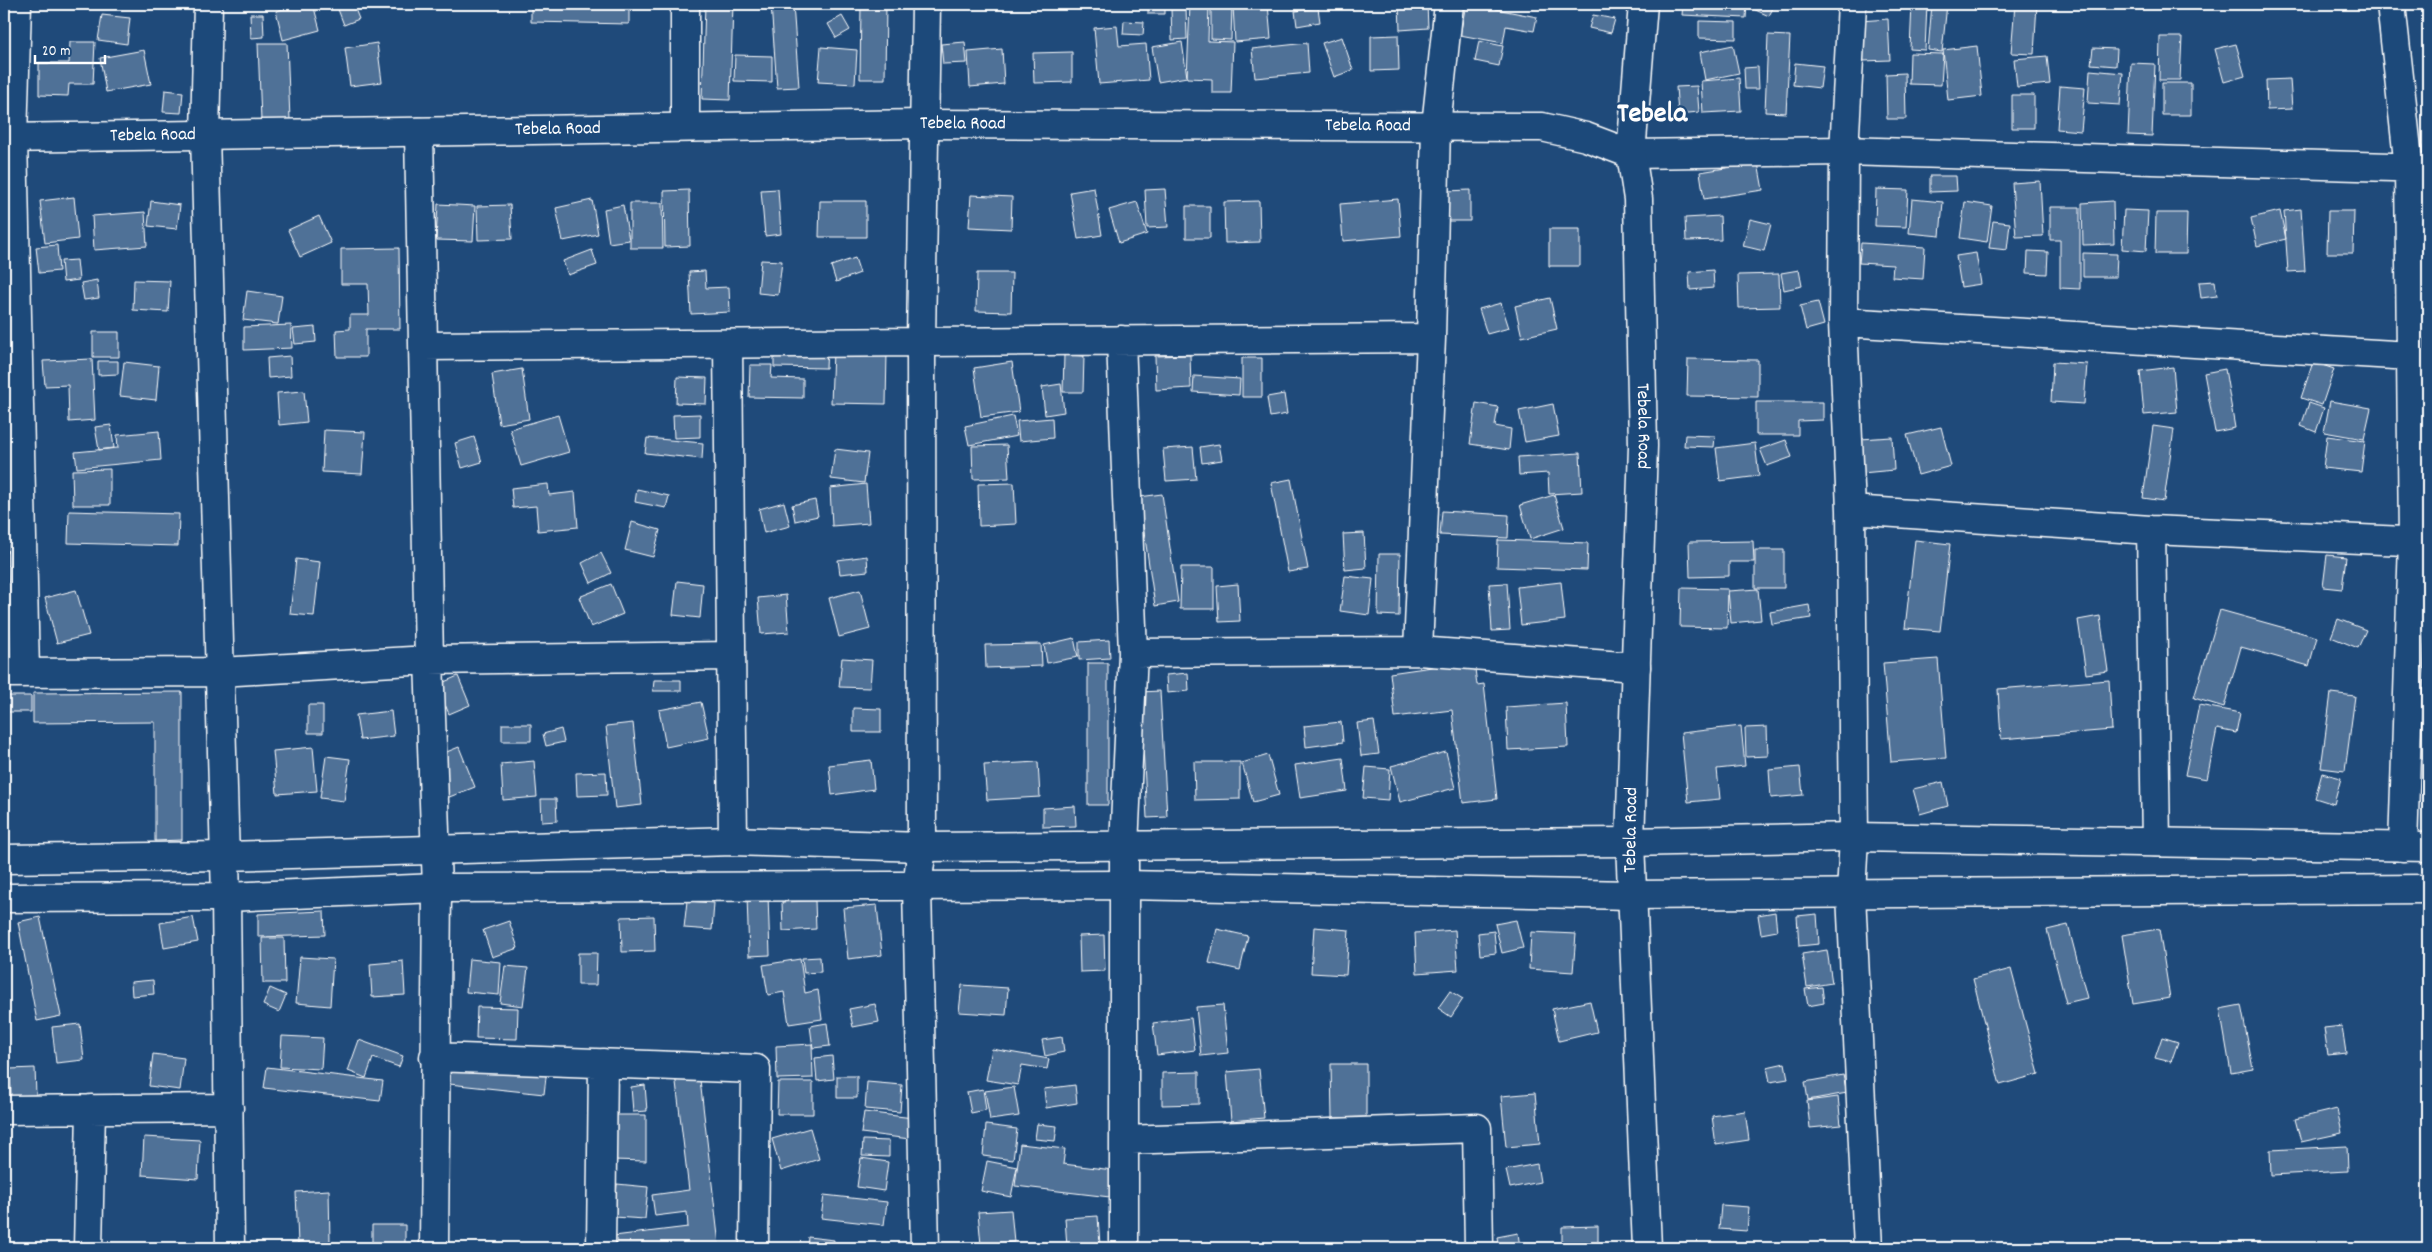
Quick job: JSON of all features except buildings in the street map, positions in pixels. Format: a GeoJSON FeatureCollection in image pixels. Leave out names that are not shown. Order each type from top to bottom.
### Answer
{"type":"FeatureCollection","features":[{"type":"Feature","properties":{"kind":"street"},"geometry":{"type":"LineString","coordinates":[[16,4],[8,138],[14,673],[220,672],[429,660],[730,656]]}},
{"type":"Feature","properties":{"kind":"street"},"geometry":{"type":"LineString","coordinates":[[208,4],[205,135],[226,897],[230,1248]]}},
{"type":"Feature","properties":{"kind":"street"},"geometry":{"type":"LineString","coordinates":[[685,4],[685,127]]}},
{"type":"Feature","properties":{"kind":"street"},"geometry":{"type":"LineString","coordinates":[[925,1248],[917,887],[922,847],[921,342],[926,4]]}},
{"type":"Feature","properties":{"kind":"street"},"geometry":{"type":"LineString","coordinates":[[1418,651],[1431,338],[1436,126],[1449,4]]}},
{"type":"Feature","properties":{"kind":"street"},"geometry":{"type":"LineString","coordinates":[[1643,4],[1631,154],[1844,151],[2419,168]]}},
{"type":"Feature","properties":{"kind":"street"},"geometry":{"type":"LineString","coordinates":[[1852,4],[1844,151],[1843,322],[1851,510],[1854,836],[1851,894],[1868,1248]]}},
{"type":"Feature","properties":{"kind":"street"},"geometry":{"type":"LineString","coordinates":[[4,859],[436,851],[733,841],[922,847],[1630,842],[1854,836],[2415,847],[2421,541],[2411,356],[2419,168],[2391,4]]}},
{"type":"Feature","properties":{"kind":"street","name":"Tebela Road"},"geometry":{"type":"LineString","coordinates":[[8,138],[924,124],[1542,127],[1586,137],[1631,154],[1638,200],[1643,446],[1630,842],[1648,1248]]}},
{"type":"Feature","properties":{"kind":"street"},"geometry":{"type":"LineString","coordinates":[[419,132],[429,660],[438,888],[434,1057],[434,1248]]}},
{"type":"Feature","properties":{"kind":"street"},"geometry":{"type":"LineString","coordinates":[[1843,322],[2411,356]]}},
{"type":"Feature","properties":{"kind":"street"},"geometry":{"type":"LineString","coordinates":[[424,346],[1431,338]]}},
{"type":"Feature","properties":{"kind":"street"},"geometry":{"type":"LineString","coordinates":[[1122,340],[1133,653],[1124,846],[1124,1248]]}},
{"type":"Feature","properties":{"kind":"street"},"geometry":{"type":"LineString","coordinates":[[728,345],[733,841]]}},
{"type":"Feature","properties":{"kind":"street"},"geometry":{"type":"LineString","coordinates":[[1851,510],[2151,530],[2421,541]]}},
{"type":"Feature","properties":{"kind":"street"},"geometry":{"type":"LineString","coordinates":[[2151,530],[2156,842]]}},
{"type":"Feature","properties":{"kind":"street"},"geometry":{"type":"LineString","coordinates":[[1133,653],[1418,651],[1636,667]]}},
{"type":"Feature","properties":{"kind":"street"},"geometry":{"type":"LineString","coordinates":[[4,898],[226,897],[438,888],[1124,885],[1632,895],[2428,889]]}},
{"type":"Feature","properties":{"kind":"street"},"geometry":{"type":"LineString","coordinates":[[434,1057],[756,1069],[754,1248]]}},
{"type":"Feature","properties":{"kind":"street"},"geometry":{"type":"LineString","coordinates":[[601,1248],[603,1063]]}},
{"type":"Feature","properties":{"kind":"street"},"geometry":{"type":"LineString","coordinates":[[4,1110],[229,1108]]}},
{"type":"Feature","properties":{"kind":"street"},"geometry":{"type":"LineString","coordinates":[[88,1248],[91,1109]]}},
{"type":"Feature","properties":{"kind":"street"},"geometry":{"type":"LineString","coordinates":[[1124,1140],[1477,1128],[1479,1248]]}},
{"type":"Feature","properties":{"kind":"district","name":"Tebela"},"geometry":{"type":"Point","coordinates":[1652,115]}}]}
